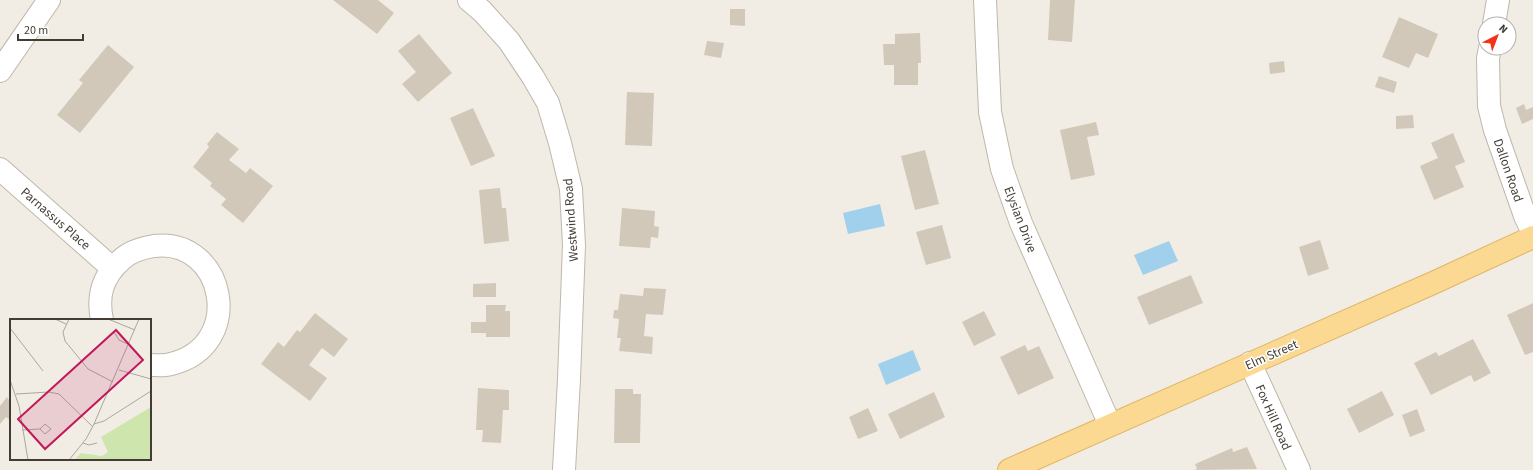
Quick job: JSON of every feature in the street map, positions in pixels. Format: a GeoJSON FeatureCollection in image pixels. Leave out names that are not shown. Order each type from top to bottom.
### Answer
{"type":"FeatureCollection","features":[{"type":"Feature","properties":{"kind":"main road","name":"Elm Street"},"geometry":{"type":"LineString","coordinates":[[1008,470],[1533,237]]}},
{"type":"Feature","properties":{"kind":"street"},"geometry":{"type":"LineString","coordinates":[[0,71],[49,0]]}},
{"type":"Feature","properties":{"kind":"street","name":"Westwind Road"},"geometry":{"type":"LineString","coordinates":[[469,0],[482,11],[509,41],[548,103],[560,143],[571,189],[574,245],[570,363],[564,470]]}},
{"type":"Feature","properties":{"kind":"street","name":"Elysian Drive"},"geometry":{"type":"LineString","coordinates":[[985,0],[990,112],[1002,169],[1020,223],[1110,425]]}},
{"type":"Feature","properties":{"kind":"street"},"geometry":{"type":"LineString","coordinates":[[1495,16],[1498,0]]}},
{"type":"Feature","properties":{"kind":"street","name":"Dallon Road"},"geometry":{"type":"LineString","coordinates":[[1488,56],[1489,106],[1495,130],[1525,216],[1533,233]]}},
{"type":"Feature","properties":{"kind":"street","name":"Parnassus Place"},"geometry":{"type":"LineString","coordinates":[[0,169],[112,268]]}},
{"type":"Feature","properties":{"kind":"street"},"geometry":{"type":"LineString","coordinates":[[102,319],[99,306],[102,286],[112,268],[126,255],[144,247],[162,245],[181,249],[197,258],[210,272],[217,289],[220,308],[216,326],[206,344],[190,358],[170,365],[151,365]]}},
{"type":"Feature","properties":{"kind":"street","name":"Fox Hill Road"},"geometry":{"type":"LineString","coordinates":[[1250,363],[1299,470]]}},
{"type":"Feature","properties":{"kind":"water"},"geometry":{"type":"Polygon","coordinates":[[[880,204],[885,226],[848,234],[843,213],[880,204]]]}},
{"type":"Feature","properties":{"kind":"water"},"geometry":{"type":"Polygon","coordinates":[[[1169,241],[1178,261],[1143,275],[1134,255],[1169,241]]]}},
{"type":"Feature","properties":{"kind":"water"},"geometry":{"type":"Polygon","coordinates":[[[913,350],[921,370],[886,385],[878,364],[913,350]]]}},
{"type":"Feature","properties":{"kind":"building"},"geometry":{"type":"Polygon","coordinates":[[[333,0],[378,0],[394,13],[377,34],[333,0]]]}},
{"type":"Feature","properties":{"kind":"building"},"geometry":{"type":"Polygon","coordinates":[[[1050,0],[1075,0],[1072,42],[1048,40],[1050,0]]]}},
{"type":"Feature","properties":{"kind":"building"},"geometry":{"type":"Polygon","coordinates":[[[730,9],[745,9],[745,26],[730,25],[730,9]]]}},
{"type":"Feature","properties":{"kind":"building"},"geometry":{"type":"Polygon","coordinates":[[[1399,17],[1438,34],[1428,58],[1416,53],[1409,68],[1382,57],[1399,17]]]}},
{"type":"Feature","properties":{"kind":"building"},"geometry":{"type":"Polygon","coordinates":[[[920,33],[921,63],[918,63],[918,85],[894,85],[894,65],[884,65],[883,44],[895,44],[895,34],[920,33]]]}},
{"type":"Feature","properties":{"kind":"building"},"geometry":{"type":"Polygon","coordinates":[[[419,34],[452,73],[418,102],[402,84],[416,72],[398,51],[419,34]]]}},
{"type":"Feature","properties":{"kind":"building"},"geometry":{"type":"Polygon","coordinates":[[[707,41],[724,43],[721,58],[704,55],[707,41]]]}},
{"type":"Feature","properties":{"kind":"building"},"geometry":{"type":"Polygon","coordinates":[[[108,45],[134,67],[80,133],[57,115],[83,83],[79,80],[108,45]]]}},
{"type":"Feature","properties":{"kind":"building"},"geometry":{"type":"Polygon","coordinates":[[[1284,61],[1285,72],[1270,74],[1269,63],[1284,61]]]}},
{"type":"Feature","properties":{"kind":"building"},"geometry":{"type":"Polygon","coordinates":[[[1379,76],[1397,82],[1394,93],[1375,87],[1379,76]]]}},
{"type":"Feature","properties":{"kind":"building"},"geometry":{"type":"Polygon","coordinates":[[[627,92],[654,93],[652,146],[625,145],[627,92]]]}},
{"type":"Feature","properties":{"kind":"building"},"geometry":{"type":"Polygon","coordinates":[[[1524,104],[1526,110],[1533,107],[1533,119],[1522,124],[1516,108],[1524,104]]]}},
{"type":"Feature","properties":{"kind":"building"},"geometry":{"type":"Polygon","coordinates":[[[473,108],[495,156],[471,166],[450,118],[473,108]]]}},
{"type":"Feature","properties":{"kind":"building"},"geometry":{"type":"Polygon","coordinates":[[[1413,115],[1414,128],[1396,129],[1396,116],[1413,115]]]}},
{"type":"Feature","properties":{"kind":"building"},"geometry":{"type":"Polygon","coordinates":[[[1096,122],[1099,135],[1087,137],[1095,175],[1071,180],[1060,130],[1096,122]]]}},
{"type":"Feature","properties":{"kind":"building"},"geometry":{"type":"Polygon","coordinates":[[[217,132],[239,149],[229,160],[246,173],[250,168],[273,186],[243,223],[221,205],[226,199],[210,186],[212,183],[193,167],[209,147],[207,144],[217,132]]]}},
{"type":"Feature","properties":{"kind":"building"},"geometry":{"type":"Polygon","coordinates":[[[1453,133],[1465,162],[1455,166],[1464,187],[1434,200],[1420,166],[1438,158],[1431,143],[1453,133]]]}},
{"type":"Feature","properties":{"kind":"building"},"geometry":{"type":"Polygon","coordinates":[[[925,150],[939,204],[915,210],[901,156],[925,150]]]}},
{"type":"Feature","properties":{"kind":"building"},"geometry":{"type":"Polygon","coordinates":[[[500,188],[502,208],[506,208],[509,241],[484,244],[479,190],[500,188]]]}},
{"type":"Feature","properties":{"kind":"building"},"geometry":{"type":"Polygon","coordinates":[[[622,208],[655,211],[654,226],[659,227],[658,238],[651,237],[650,248],[619,246],[622,208]]]}},
{"type":"Feature","properties":{"kind":"building"},"geometry":{"type":"Polygon","coordinates":[[[942,225],[951,258],[926,265],[916,232],[942,225]]]}},
{"type":"Feature","properties":{"kind":"building"},"geometry":{"type":"Polygon","coordinates":[[[1320,240],[1329,269],[1308,276],[1299,247],[1320,240]]]}},
{"type":"Feature","properties":{"kind":"building"},"geometry":{"type":"Polygon","coordinates":[[[1191,275],[1203,303],[1149,325],[1137,297],[1191,275]]]}},
{"type":"Feature","properties":{"kind":"building"},"geometry":{"type":"Polygon","coordinates":[[[496,283],[496,297],[473,297],[473,284],[496,283]]]}},
{"type":"Feature","properties":{"kind":"building"},"geometry":{"type":"Polygon","coordinates":[[[644,288],[666,289],[663,315],[646,314],[644,336],[653,337],[652,354],[619,351],[621,338],[617,338],[619,319],[613,318],[614,310],[618,310],[620,294],[643,296],[644,288]]]}},
{"type":"Feature","properties":{"kind":"building"},"geometry":{"type":"Polygon","coordinates":[[[1533,303],[1533,352],[1525,355],[1507,315],[1533,303]]]}},
{"type":"Feature","properties":{"kind":"building"},"geometry":{"type":"Polygon","coordinates":[[[486,305],[506,305],[505,311],[510,311],[510,337],[486,337],[486,333],[471,333],[471,322],[486,322],[486,305]]]}},
{"type":"Feature","properties":{"kind":"building"},"geometry":{"type":"Polygon","coordinates":[[[984,311],[996,335],[974,346],[962,322],[984,311]]]}},
{"type":"Feature","properties":{"kind":"building"},"geometry":{"type":"Polygon","coordinates":[[[315,313],[348,339],[334,357],[322,348],[309,365],[327,378],[310,401],[261,364],[278,342],[284,347],[297,330],[300,332],[315,313]]]}},
{"type":"Feature","properties":{"kind":"building"},"geometry":{"type":"Polygon","coordinates":[[[1473,339],[1491,373],[1474,382],[1471,375],[1431,395],[1414,363],[1436,352],[1439,356],[1473,339]]]}},
{"type":"Feature","properties":{"kind":"building"},"geometry":{"type":"Polygon","coordinates":[[[1025,345],[1028,351],[1039,346],[1054,378],[1018,395],[1000,357],[1025,345]]]}},
{"type":"Feature","properties":{"kind":"building"},"geometry":{"type":"Polygon","coordinates":[[[478,388],[509,390],[509,410],[503,410],[501,443],[482,442],[483,430],[476,430],[478,388]]]}},
{"type":"Feature","properties":{"kind":"building"},"geometry":{"type":"Polygon","coordinates":[[[615,389],[633,389],[633,394],[641,394],[640,443],[614,443],[615,389]]]}},
{"type":"Feature","properties":{"kind":"building"},"geometry":{"type":"Polygon","coordinates":[[[1382,391],[1394,415],[1359,433],[1347,409],[1382,391]]]}},
{"type":"Feature","properties":{"kind":"building"},"geometry":{"type":"Polygon","coordinates":[[[934,392],[945,417],[900,439],[888,414],[934,392]]]}},
{"type":"Feature","properties":{"kind":"building"},"geometry":{"type":"Polygon","coordinates":[[[7,397],[9,400],[10,398],[10,420],[6,417],[0,424],[0,406],[7,397]]]}},
{"type":"Feature","properties":{"kind":"building"},"geometry":{"type":"Polygon","coordinates":[[[868,408],[878,431],[858,439],[849,417],[868,408]]]}},
{"type":"Feature","properties":{"kind":"building"},"geometry":{"type":"Polygon","coordinates":[[[1417,409],[1425,431],[1410,437],[1402,415],[1417,409]]]}},
{"type":"Feature","properties":{"kind":"building"},"geometry":{"type":"Polygon","coordinates":[[[1247,447],[1257,469],[1194,470],[1197,469],[1195,464],[1232,448],[1233,452],[1247,447]]]}}]}
